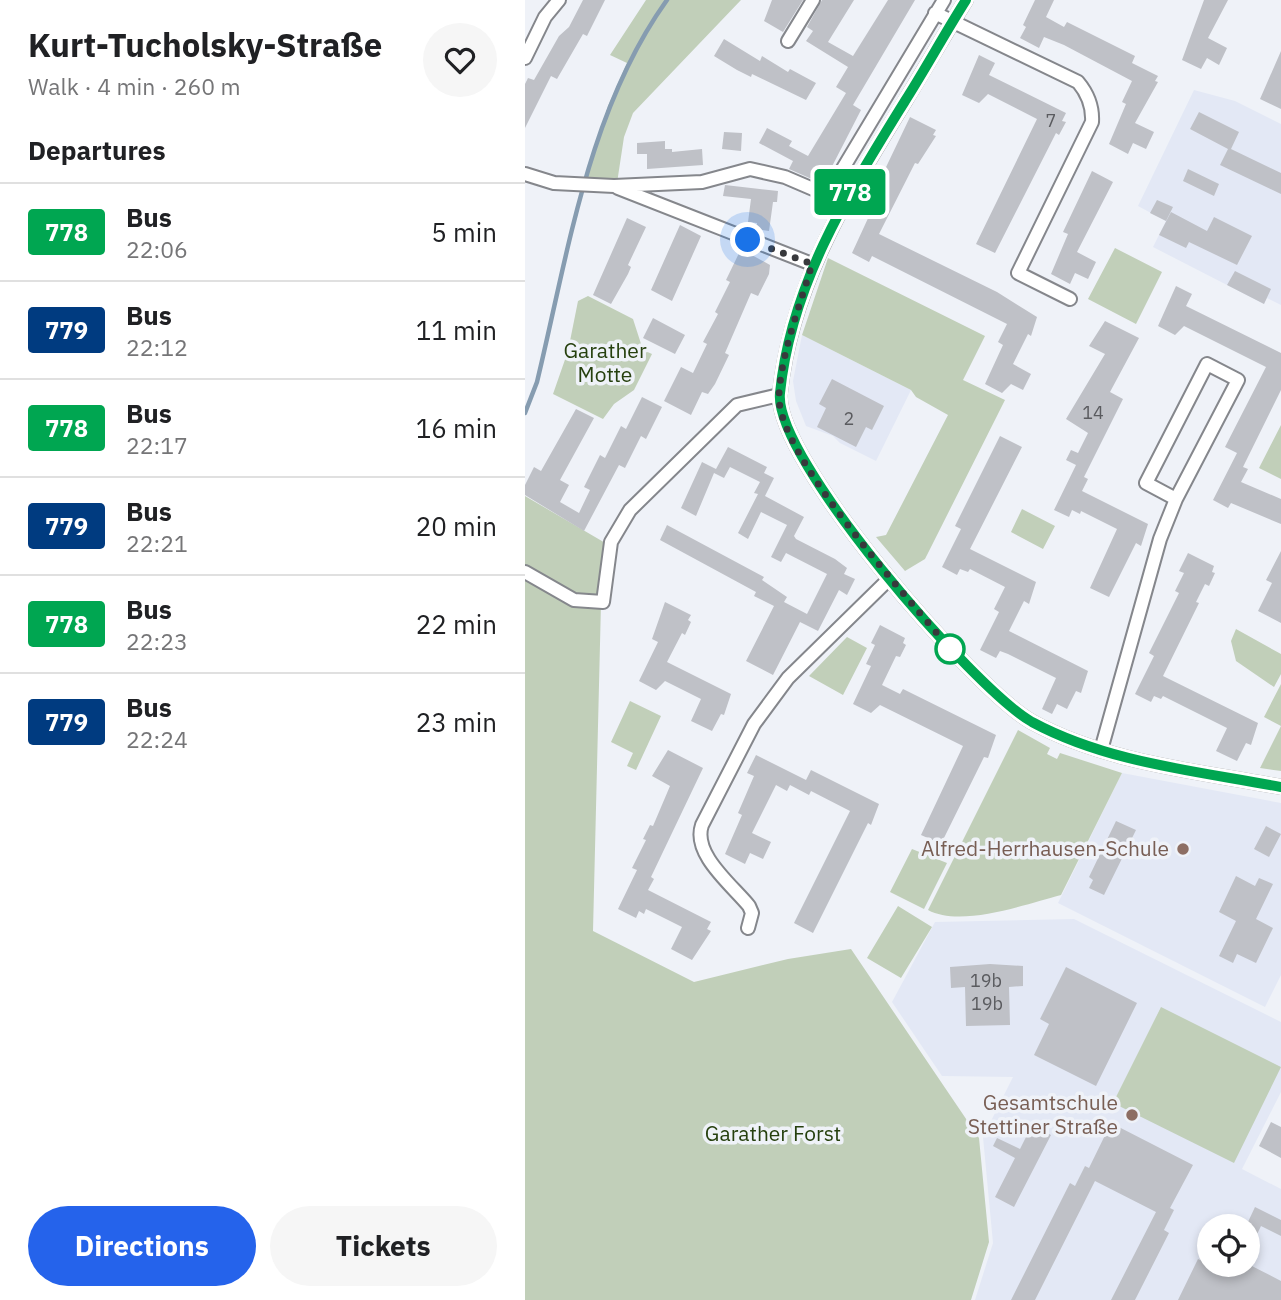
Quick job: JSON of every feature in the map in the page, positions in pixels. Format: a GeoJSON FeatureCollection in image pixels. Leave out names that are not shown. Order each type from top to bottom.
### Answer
{"type":"FeatureCollection","features":[{"type":"Feature","properties":{"kind":"street"},"geometry":{"type":"LineString","coordinates":[[525,58],[545,17],[559,0]]}},
{"type":"Feature","properties":{"kind":"street"},"geometry":{"type":"LineString","coordinates":[[788,41],[813,0]]}},
{"type":"Feature","properties":{"kind":"street"},"geometry":{"type":"LineString","coordinates":[[828,195],[944,0]]}},
{"type":"Feature","properties":{"kind":"street"},"geometry":{"type":"LineString","coordinates":[[966,0],[842,205],[812,264],[796,317],[779,395],[789,430],[804,458],[856,536],[889,579],[987,688],[1032,722],[1118,757],[1281,787]]}},
{"type":"Feature","properties":{"kind":"street"},"geometry":{"type":"LineString","coordinates":[[936,13],[1077,82],[1090,101],[1092,122],[1019,274],[1070,299]]}},
{"type":"Feature","properties":{"kind":"street"},"geometry":{"type":"LineString","coordinates":[[525,174],[555,183],[614,186],[702,182],[750,169],[785,177],[828,195],[842,205]]}},
{"type":"Feature","properties":{"kind":"street"},"geometry":{"type":"LineString","coordinates":[[614,186],[812,264]]}},
{"type":"Feature","properties":{"kind":"street"},"geometry":{"type":"LineString","coordinates":[[1101,750],[1160,539],[1177,499],[1238,380],[1207,364],[1146,483],[1177,499]]}},
{"type":"Feature","properties":{"kind":"street"},"geometry":{"type":"LineString","coordinates":[[525,572],[574,600],[603,603],[611,542],[630,510],[737,405],[779,395]]}},
{"type":"Feature","properties":{"kind":"street"},"geometry":{"type":"LineString","coordinates":[[748,928],[752,913],[749,906],[704,852],[699,837],[702,825],[754,724],[781,687],[889,579]]}},
{"type":"Feature","properties":{"kind":"shaded area"},"geometry":{"type":"Polygon","coordinates":[[[1194,90],[1235,101],[1281,124],[1281,305],[1267,298],[1264,304],[1153,247],[1166,221],[1138,206],[1194,90]]]}},
{"type":"Feature","properties":{"kind":"shaded area"},"geometry":{"type":"Polygon","coordinates":[[[802,335],[911,390],[876,461],[840,443],[833,436],[806,426],[796,401],[793,381],[802,335]]]}},
{"type":"Feature","properties":{"kind":"shaded area","name":"Alfred-Herrhausen-Schule"},"geometry":{"type":"Polygon","coordinates":[[[1122,773],[1281,803],[1281,975],[1265,1007],[1058,903],[1122,773]]]}},
{"type":"Feature","properties":{"kind":"shaded area","name":"Gesamtschule Stettiner Straße"},"geometry":{"type":"Polygon","coordinates":[[[1074,919],[1281,1022],[1281,1092],[1242,1169],[1281,1189],[1281,1300],[975,1300],[993,1243],[983,1137],[1013,1077],[942,1076],[892,1002],[935,922],[1074,919]]]}},
{"type":"Feature","properties":{"kind":"green space"},"geometry":{"type":"Polygon","coordinates":[[[646,0],[741,0],[633,113],[624,137],[617,183],[585,183],[608,106],[627,63],[610,55],[646,0]]]}},
{"type":"Feature","properties":{"kind":"green space"},"geometry":{"type":"Polygon","coordinates":[[[1115,248],[1162,272],[1136,324],[1088,299],[1115,248]]]}},
{"type":"Feature","properties":{"kind":"green space"},"geometry":{"type":"Polygon","coordinates":[[[828,258],[985,336],[963,380],[1005,400],[925,559],[905,571],[876,537],[886,535],[948,415],[916,397],[911,390],[802,335],[828,258]]]}},
{"type":"Feature","properties":{"kind":"green space","name":"Garather Motte"},"geometry":{"type":"Polygon","coordinates":[[[588,296],[633,319],[643,350],[652,354],[634,390],[614,404],[603,419],[553,394],[568,351],[578,301],[588,296]]]}},
{"type":"Feature","properties":{"kind":"green space"},"geometry":{"type":"Polygon","coordinates":[[[1281,425],[1281,479],[1259,468],[1281,425]]]}},
{"type":"Feature","properties":{"kind":"green space","name":"Garather Forst"},"geometry":{"type":"Polygon","coordinates":[[[525,496],[607,544],[601,603],[593,931],[694,982],[788,959],[851,949],[979,1138],[989,1242],[971,1300],[525,1300],[525,496]]]}},
{"type":"Feature","properties":{"kind":"green space"},"geometry":{"type":"Polygon","coordinates":[[[1022,509],[1055,526],[1043,549],[1011,532],[1022,509]]]}},
{"type":"Feature","properties":{"kind":"green space"},"geometry":{"type":"Polygon","coordinates":[[[1236,629],[1281,654],[1281,674],[1274,687],[1236,661],[1231,641],[1236,629]]]}},
{"type":"Feature","properties":{"kind":"green space"},"geometry":{"type":"Polygon","coordinates":[[[847,637],[867,648],[843,695],[809,676],[847,637]]]}},
{"type":"Feature","properties":{"kind":"green space"},"geometry":{"type":"Polygon","coordinates":[[[1281,684],[1281,726],[1264,717],[1281,684]]]}},
{"type":"Feature","properties":{"kind":"green space"},"geometry":{"type":"Polygon","coordinates":[[[630,701],[661,716],[636,770],[627,766],[633,753],[611,742],[630,701]]]}},
{"type":"Feature","properties":{"kind":"green space"},"geometry":{"type":"Polygon","coordinates":[[[1281,726],[1281,771],[1260,768],[1281,726]]]}},
{"type":"Feature","properties":{"kind":"green space"},"geometry":{"type":"Polygon","coordinates":[[[1018,730],[1050,748],[1047,754],[1057,759],[1060,753],[1122,773],[1061,895],[975,916],[942,915],[928,910],[1018,730]]]}},
{"type":"Feature","properties":{"kind":"green space"},"geometry":{"type":"Polygon","coordinates":[[[912,849],[947,863],[924,909],[890,892],[912,849]]]}},
{"type":"Feature","properties":{"kind":"green space"},"geometry":{"type":"Polygon","coordinates":[[[898,906],[932,927],[901,978],[867,958],[898,906]]]}},
{"type":"Feature","properties":{"kind":"green space"},"geometry":{"type":"Polygon","coordinates":[[[1161,1007],[1281,1067],[1234,1163],[1113,1103],[1161,1007]]]}},
{"type":"Feature","properties":{"kind":"building"},"geometry":{"type":"Polygon","coordinates":[[[583,0],[605,0],[587,36],[583,34],[557,79],[551,76],[525,128],[525,84],[528,78],[534,80],[559,36],[569,27],[583,0]]]}},
{"type":"Feature","properties":{"kind":"building"},"geometry":{"type":"Polygon","coordinates":[[[772,0],[803,0],[783,32],[764,21],[772,0]]]}},
{"type":"Feature","properties":{"kind":"building"},"geometry":{"type":"Polygon","coordinates":[[[822,0],[854,0],[828,42],[853,56],[888,0],[915,0],[853,105],[861,110],[823,184],[789,169],[793,161],[759,143],[767,128],[792,141],[789,146],[808,156],[846,93],[836,87],[848,67],[806,41],[813,31],[807,27],[822,0]]]}},
{"type":"Feature","properties":{"kind":"building"},"geometry":{"type":"Polygon","coordinates":[[[1035,0],[1054,0],[1046,17],[1064,27],[1067,22],[1135,56],[1132,63],[1158,76],[1155,81],[1158,82],[1135,123],[1154,132],[1146,149],[1133,143],[1128,154],[1109,144],[1126,104],[1122,102],[1132,81],[1044,37],[1039,48],[1020,38],[1035,0]]]}},
{"type":"Feature","properties":{"kind":"building"},"geometry":{"type":"Polygon","coordinates":[[[1204,0],[1228,0],[1208,38],[1227,48],[1219,65],[1207,58],[1201,69],[1182,60],[1204,0]]]}},
{"type":"Feature","properties":{"kind":"building"},"geometry":{"type":"Polygon","coordinates":[[[724,39],[760,61],[762,56],[788,72],[790,69],[816,83],[806,100],[752,74],[751,77],[714,56],[724,39]]]}},
{"type":"Feature","properties":{"kind":"building"},"geometry":{"type":"Polygon","coordinates":[[[1281,51],[1281,109],[1260,99],[1281,51]]]}},
{"type":"Feature","properties":{"kind":"building"},"geometry":{"type":"Polygon","coordinates":[[[979,55],[995,63],[989,75],[1066,113],[1062,121],[1066,122],[1059,135],[1056,133],[995,253],[976,244],[1037,119],[988,94],[979,103],[962,95],[979,55]]]}},
{"type":"Feature","properties":{"kind":"building"},"geometry":{"type":"Polygon","coordinates":[[[1199,112],[1239,132],[1231,149],[1281,173],[1281,194],[1220,165],[1228,149],[1190,129],[1199,112]]]}},
{"type":"Feature","properties":{"kind":"building"},"geometry":{"type":"Polygon","coordinates":[[[910,117],[936,130],[933,135],[936,136],[918,164],[915,163],[879,234],[997,292],[1037,317],[1031,336],[1028,334],[1013,364],[1031,374],[1023,390],[1011,384],[1002,393],[985,384],[1003,345],[998,342],[1007,324],[872,256],[869,262],[852,253],[870,214],[865,211],[910,117]]]}},
{"type":"Feature","properties":{"kind":"building"},"geometry":{"type":"Polygon","coordinates":[[[724,132],[742,133],[741,151],[722,149],[724,132]]]}},
{"type":"Feature","properties":{"kind":"building"},"geometry":{"type":"Polygon","coordinates":[[[665,141],[665,149],[672,149],[672,152],[702,149],[703,165],[647,169],[647,154],[637,154],[637,143],[665,141]]]}},
{"type":"Feature","properties":{"kind":"building"},"geometry":{"type":"Polygon","coordinates":[[[1188,169],[1219,184],[1214,196],[1183,181],[1188,169]]]}},
{"type":"Feature","properties":{"kind":"building"},"geometry":{"type":"Polygon","coordinates":[[[1092,171],[1113,182],[1077,252],[1096,262],[1088,279],[1075,273],[1070,284],[1051,274],[1068,234],[1063,232],[1092,171]]]}},
{"type":"Feature","properties":{"kind":"building"},"geometry":{"type":"Polygon","coordinates":[[[725,185],[778,191],[777,202],[773,202],[769,231],[756,229],[757,223],[748,222],[751,199],[723,196],[725,185]]]}},
{"type":"Feature","properties":{"kind":"building"},"geometry":{"type":"Polygon","coordinates":[[[1157,200],[1173,207],[1166,221],[1150,213],[1157,200]]]}},
{"type":"Feature","properties":{"kind":"building"},"geometry":{"type":"Polygon","coordinates":[[[1171,212],[1207,231],[1214,217],[1252,236],[1237,265],[1189,242],[1186,248],[1159,235],[1171,212]]]}},
{"type":"Feature","properties":{"kind":"building"},"geometry":{"type":"Polygon","coordinates":[[[627,218],[646,227],[628,265],[631,267],[628,274],[611,304],[593,295],[627,218]]]}},
{"type":"Feature","properties":{"kind":"building"},"geometry":{"type":"Polygon","coordinates":[[[680,225],[701,236],[672,301],[651,290],[680,225]]]}},
{"type":"Feature","properties":{"kind":"building"},"geometry":{"type":"Polygon","coordinates":[[[741,249],[770,265],[769,274],[758,296],[751,293],[725,353],[729,355],[715,384],[708,394],[702,392],[691,415],[664,401],[681,367],[693,373],[707,344],[703,342],[718,314],[715,312],[730,282],[726,280],[741,249]]]}},
{"type":"Feature","properties":{"kind":"building"},"geometry":{"type":"Polygon","coordinates":[[[1235,271],[1271,289],[1264,304],[1227,285],[1235,271]]]}},
{"type":"Feature","properties":{"kind":"building"},"geometry":{"type":"Polygon","coordinates":[[[1176,286],[1192,294],[1186,306],[1281,353],[1281,390],[1243,467],[1248,469],[1241,482],[1281,499],[1281,524],[1231,503],[1228,508],[1213,500],[1237,453],[1225,447],[1266,367],[1184,326],[1175,335],[1158,326],[1176,286]]]}},
{"type":"Feature","properties":{"kind":"building"},"geometry":{"type":"Polygon","coordinates":[[[653,318],[685,335],[675,354],[643,338],[653,318]]]}},
{"type":"Feature","properties":{"kind":"building"},"geometry":{"type":"Polygon","coordinates":[[[1105,321],[1139,338],[1110,392],[1123,399],[1084,477],[1088,479],[1082,491],[1148,524],[1141,546],[1136,543],[1109,597],[1090,588],[1117,529],[1081,511],[1080,514],[1072,510],[1069,517],[1054,510],[1076,465],[1066,460],[1071,450],[1078,453],[1088,433],[1066,419],[1105,354],[1089,346],[1105,321]]]}},
{"type":"Feature","properties":{"kind":"building"},"geometry":{"type":"Polygon","coordinates":[[[832,379],[884,406],[872,430],[866,427],[856,447],[817,427],[826,408],[819,404],[832,379]]]}},
{"type":"Feature","properties":{"kind":"building"},"geometry":{"type":"Polygon","coordinates":[[[642,397],[662,407],[646,439],[641,436],[625,468],[619,465],[584,531],[525,495],[525,485],[534,467],[541,471],[576,409],[594,418],[560,480],[569,485],[560,502],[579,513],[590,490],[584,487],[600,455],[605,458],[621,426],[626,429],[642,397]]]}},
{"type":"Feature","properties":{"kind":"building"},"geometry":{"type":"Polygon","coordinates":[[[1000,436],[1022,447],[970,549],[1036,582],[1029,604],[1024,601],[1009,631],[1088,671],[1081,693],[1076,691],[1067,709],[1057,704],[1052,714],[1042,709],[1056,678],[1000,651],[996,658],[980,650],[999,612],[994,609],[1005,587],[970,569],[968,572],[960,569],[957,575],[942,567],[961,529],[955,526],[1000,436]]]}},
{"type":"Feature","properties":{"kind":"building"},"geometry":{"type":"Polygon","coordinates":[[[728,447],[767,467],[764,473],[774,478],[765,496],[804,517],[794,536],[796,539],[835,559],[847,568],[844,574],[855,579],[847,595],[839,590],[818,631],[800,622],[773,675],[746,661],[774,606],[754,596],[756,592],[660,540],[667,525],[764,577],[762,580],[787,597],[784,602],[807,614],[827,574],[786,553],[781,562],[771,557],[787,525],[761,512],[748,539],[738,533],[758,494],[754,493],[760,482],[730,467],[724,478],[714,473],[696,516],[681,508],[702,462],[716,469],[728,447]]]}},
{"type":"Feature","properties":{"kind":"building"},"geometry":{"type":"Polygon","coordinates":[[[1281,551],[1281,623],[1258,611],[1272,583],[1266,580],[1281,551]]]}},
{"type":"Feature","properties":{"kind":"building"},"geometry":{"type":"Polygon","coordinates":[[[1188,553],[1214,566],[1212,572],[1215,573],[1209,586],[1205,584],[1196,602],[1199,603],[1163,676],[1258,723],[1251,745],[1246,743],[1237,761],[1216,751],[1227,728],[1163,696],[1161,699],[1154,696],[1151,702],[1135,694],[1154,656],[1149,653],[1179,593],[1175,591],[1184,573],[1179,571],[1188,553]]]}},
{"type":"Feature","properties":{"kind":"building"},"geometry":{"type":"Polygon","coordinates":[[[665,602],[691,615],[685,635],[682,633],[667,662],[731,694],[724,715],[721,714],[712,731],[691,721],[701,699],[665,681],[656,690],[639,681],[658,642],[652,639],[665,602]]]}},
{"type":"Feature","properties":{"kind":"building"},"geometry":{"type":"Polygon","coordinates":[[[880,625],[905,638],[903,643],[906,645],[900,657],[896,656],[882,685],[900,694],[903,689],[996,735],[988,758],[984,757],[941,844],[921,835],[963,746],[880,705],[871,713],[853,704],[871,666],[866,664],[875,645],[871,643],[880,625]]]}},
{"type":"Feature","properties":{"kind":"building"},"geometry":{"type":"Polygon","coordinates":[[[668,750],[703,768],[651,877],[654,879],[648,890],[711,922],[707,929],[711,931],[692,960],[671,949],[682,927],[646,909],[644,914],[639,911],[636,918],[618,909],[637,870],[632,868],[646,840],[643,839],[650,825],[653,826],[670,786],[652,776],[668,750]]]}},
{"type":"Feature","properties":{"kind":"building"},"geometry":{"type":"Polygon","coordinates":[[[756,755],[806,780],[811,770],[879,804],[871,825],[868,823],[813,933],[794,923],[850,811],[811,791],[809,795],[790,785],[787,791],[776,785],[752,833],[771,842],[763,859],[750,853],[745,864],[725,854],[742,815],[738,813],[754,776],[747,773],[756,755]]]}},
{"type":"Feature","properties":{"kind":"building"},"geometry":{"type":"Polygon","coordinates":[[[1116,821],[1136,830],[1104,895],[1089,888],[1093,880],[1089,877],[1116,821]]]}},
{"type":"Feature","properties":{"kind":"building"},"geometry":{"type":"Polygon","coordinates":[[[1266,826],[1281,834],[1269,857],[1254,849],[1266,826]]]}},
{"type":"Feature","properties":{"kind":"building"},"geometry":{"type":"Polygon","coordinates":[[[1236,876],[1255,886],[1259,878],[1273,884],[1256,919],[1273,928],[1256,963],[1237,954],[1233,963],[1219,956],[1236,921],[1219,912],[1236,876]]]}},
{"type":"Feature","properties":{"kind":"building"},"geometry":{"type":"Polygon","coordinates":[[[990,964],[1023,966],[1023,986],[1009,987],[1010,1025],[966,1026],[965,987],[951,988],[950,967],[990,964]]]}},
{"type":"Feature","properties":{"kind":"building"},"geometry":{"type":"Polygon","coordinates":[[[1066,967],[1137,1003],[1096,1086],[1034,1055],[1049,1024],[1040,1019],[1066,967]]]}},
{"type":"Feature","properties":{"kind":"building"},"geometry":{"type":"Polygon","coordinates":[[[1271,1122],[1281,1127],[1281,1158],[1259,1146],[1271,1122]]]}},
{"type":"Feature","properties":{"kind":"building"},"geometry":{"type":"Polygon","coordinates":[[[1111,1123],[1193,1165],[1170,1208],[1174,1210],[1164,1230],[1169,1233],[1135,1300],[1111,1300],[1156,1212],[1095,1181],[1035,1300],[1011,1300],[1070,1183],[1075,1186],[1085,1166],[1089,1168],[1111,1123]]]}},
{"type":"Feature","properties":{"kind":"building"},"geometry":{"type":"Polygon","coordinates":[[[1032,1125],[1051,1135],[1014,1207],[995,1197],[1015,1158],[993,1146],[997,1138],[1020,1149],[1032,1125]]]}},
{"type":"Feature","properties":{"kind":"building"},"geometry":{"type":"Polygon","coordinates":[[[1255,1207],[1281,1220],[1281,1236],[1261,1226],[1260,1228],[1260,1214],[1252,1214],[1255,1207]]]}},
{"type":"Feature","properties":{"kind":"building"},"geometry":{"type":"Polygon","coordinates":[[[1197,1261],[1197,1277],[1260,1277],[1260,1270],[1281,1281],[1281,1300],[1178,1300],[1197,1261]]]}},
{"type":"Feature","properties":{"kind":"waterway"},"geometry":{"type":"LineString","coordinates":[[525,413],[537,382],[571,234],[599,135],[640,43],[667,0]]}},
{"type":"Feature","properties":{"kind":"bus line","name":"778"},"geometry":{"type":"LineString","coordinates":[[966,0],[842,205],[812,264],[779,395],[789,430],[830,499],[889,579],[987,688],[1021,715],[1060,735],[1118,757],[1281,787]]}},
{"type":"Feature","properties":{"kind":"place","name":"Alfred-Herrhausen-Schule"},"geometry":{"type":"Point","coordinates":[1183,849]}},
{"type":"Feature","properties":{"kind":"place","name":"Gesamtschule Stettiner Straße"},"geometry":{"type":"Point","coordinates":[1132,1115]}},
{"type":"Feature","properties":{"kind":"route"},"geometry":{"type":"LineString","coordinates":[[748,240],[812,264],[779,395],[789,430],[804,458],[856,536],[889,579],[950,649]]}}]}
